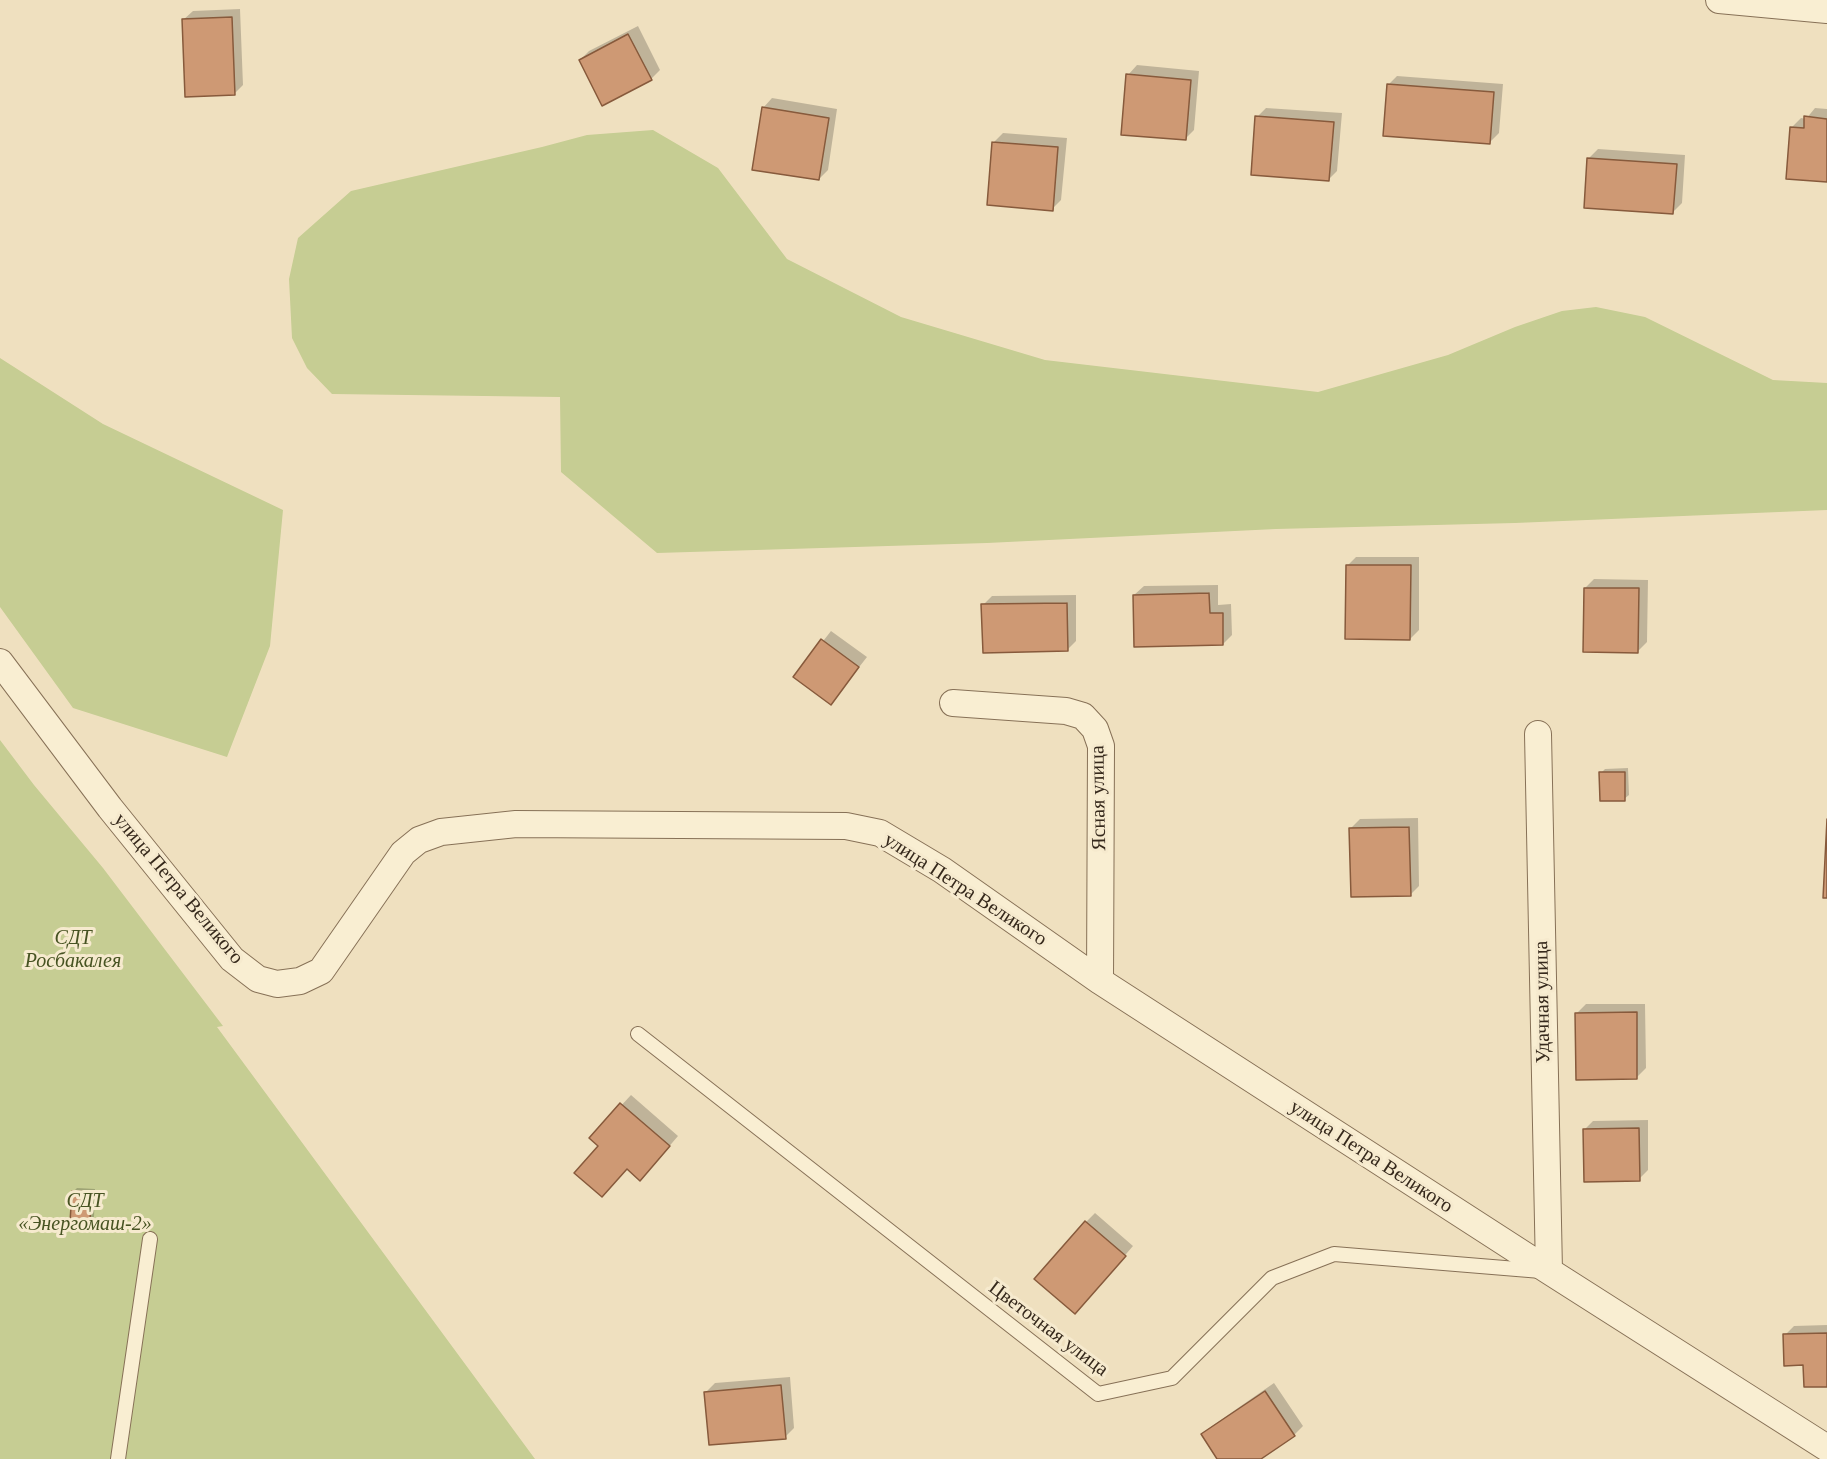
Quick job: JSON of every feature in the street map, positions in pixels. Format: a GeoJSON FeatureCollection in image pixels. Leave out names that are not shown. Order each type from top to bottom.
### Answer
{"type":"FeatureCollection","features":[{"type":"Feature","properties":{"kind":"street"},"geometry":{"type":"LineString","coordinates":[[1719,0],[1827,10]]}},
{"type":"Feature","properties":{"kind":"street","name":"улица Петра Великого"},"geometry":{"type":"LineString","coordinates":[[0,662],[110,808],[224,950],[258,979],[277,984],[300,981],[321,971],[403,853],[419,840],[441,832],[527,824],[846,826],[880,833],[942,870],[1100,981],[1827,1448]]}},
{"type":"Feature","properties":{"kind":"street","name":"Ясная улица"},"geometry":{"type":"LineString","coordinates":[[953,703],[1066,711],[1083,716],[1095,729],[1101,746],[1100,981]]}},
{"type":"Feature","properties":{"kind":"street","name":"Удачная улица"},"geometry":{"type":"LineString","coordinates":[[1538,734],[1549,1271]]}},
{"type":"Feature","properties":{"kind":"lane","name":"Цветочная улица"},"geometry":{"type":"LineString","coordinates":[[638,1034],[1098,1394],[1172,1378],[1272,1278],[1334,1254],[1549,1271]]}},
{"type":"Feature","properties":{"kind":"lane"},"geometry":{"type":"LineString","coordinates":[[118,1459],[150,1239]]}},
{"type":"Feature","properties":{"kind":"green space"},"geometry":{"type":"Polygon","coordinates":[[[653,130],[718,168],[787,259],[901,317],[1045,360],[1318,392],[1448,355],[1515,327],[1562,311],[1596,307],[1645,317],[1773,380],[1827,383],[1827,510],[1515,523],[1276,529],[987,543],[657,553],[561,472],[560,397],[332,394],[307,368],[292,338],[289,279],[298,238],[351,191],[587,135],[653,130]]]}},
{"type":"Feature","properties":{"kind":"green space"},"geometry":{"type":"Polygon","coordinates":[[[0,358],[103,424],[283,510],[270,646],[227,757],[73,708],[0,607],[0,358]]]}},
{"type":"Feature","properties":{"kind":"green space"},"geometry":{"type":"Polygon","coordinates":[[[0,740],[103,868],[223,1026],[217,1027],[535,1459],[0,1459],[0,740]]]}},
{"type":"Feature","properties":{"kind":"building"},"geometry":{"type":"Polygon","coordinates":[[[232,17],[235,95],[185,97],[182,19],[232,17]]]}},
{"type":"Feature","properties":{"kind":"building"},"geometry":{"type":"Polygon","coordinates":[[[628,34],[652,80],[602,106],[579,60],[628,34]]]}},
{"type":"Feature","properties":{"kind":"building"},"geometry":{"type":"Polygon","coordinates":[[[1126,74],[1191,80],[1186,140],[1121,135],[1126,74]]]}},
{"type":"Feature","properties":{"kind":"building"},"geometry":{"type":"Polygon","coordinates":[[[1387,84],[1494,92],[1490,144],[1383,136],[1387,84]]]}},
{"type":"Feature","properties":{"kind":"building"},"geometry":{"type":"Polygon","coordinates":[[[762,107],[829,118],[819,180],[752,170],[762,107]]]}},
{"type":"Feature","properties":{"kind":"building"},"geometry":{"type":"Polygon","coordinates":[[[1255,116],[1334,122],[1329,181],[1251,175],[1255,116]]]}},
{"type":"Feature","properties":{"kind":"building"},"geometry":{"type":"Polygon","coordinates":[[[1804,116],[1827,119],[1827,182],[1786,179],[1790,127],[1804,128],[1804,116]]]}},
{"type":"Feature","properties":{"kind":"building"},"geometry":{"type":"Polygon","coordinates":[[[992,142],[1058,147],[1053,211],[987,205],[992,142]]]}},
{"type":"Feature","properties":{"kind":"building"},"geometry":{"type":"Polygon","coordinates":[[[1587,158],[1677,164],[1673,214],[1584,208],[1587,158]]]}},
{"type":"Feature","properties":{"kind":"building"},"geometry":{"type":"Polygon","coordinates":[[[1346,565],[1411,565],[1410,640],[1345,639],[1346,565]]]}},
{"type":"Feature","properties":{"kind":"building"},"geometry":{"type":"Polygon","coordinates":[[[1584,588],[1639,588],[1638,653],[1583,652],[1584,588]]]}},
{"type":"Feature","properties":{"kind":"building"},"geometry":{"type":"Polygon","coordinates":[[[1209,593],[1210,613],[1223,613],[1223,645],[1134,647],[1133,595],[1209,593]]]}},
{"type":"Feature","properties":{"kind":"building"},"geometry":{"type":"Polygon","coordinates":[[[1067,603],[1068,651],[983,653],[981,604],[1067,603]]]}},
{"type":"Feature","properties":{"kind":"building"},"geometry":{"type":"Polygon","coordinates":[[[821,639],[859,667],[831,705],[793,677],[821,639]]]}},
{"type":"Feature","properties":{"kind":"building"},"geometry":{"type":"Polygon","coordinates":[[[1599,772],[1625,772],[1625,801],[1600,801],[1599,772]]]}},
{"type":"Feature","properties":{"kind":"building"},"geometry":{"type":"Polygon","coordinates":[[[1827,819],[1827,898],[1823,898],[1827,819]]]}},
{"type":"Feature","properties":{"kind":"building"},"geometry":{"type":"Polygon","coordinates":[[[1409,827],[1411,896],[1351,897],[1349,828],[1409,827]]]}},
{"type":"Feature","properties":{"kind":"building"},"geometry":{"type":"Polygon","coordinates":[[[1637,1012],[1637,1079],[1576,1080],[1575,1013],[1637,1012]]]}},
{"type":"Feature","properties":{"kind":"building"},"geometry":{"type":"Polygon","coordinates":[[[620,1103],[670,1146],[640,1181],[627,1169],[602,1197],[574,1173],[598,1146],[589,1138],[620,1103]]]}},
{"type":"Feature","properties":{"kind":"building"},"geometry":{"type":"Polygon","coordinates":[[[1639,1128],[1640,1181],[1584,1182],[1583,1129],[1639,1128]]]}},
{"type":"Feature","properties":{"kind":"building"},"geometry":{"type":"Polygon","coordinates":[[[72,1191],[91,1192],[90,1223],[70,1222],[72,1191]]]}},
{"type":"Feature","properties":{"kind":"building"},"geometry":{"type":"Polygon","coordinates":[[[1085,1221],[1126,1256],[1075,1314],[1034,1279],[1085,1221]]]}},
{"type":"Feature","properties":{"kind":"building"},"geometry":{"type":"Polygon","coordinates":[[[1827,1333],[1827,1387],[1804,1387],[1803,1365],[1784,1366],[1783,1334],[1827,1333]]]}},
{"type":"Feature","properties":{"kind":"building"},"geometry":{"type":"Polygon","coordinates":[[[781,1385],[786,1439],[709,1445],[704,1392],[781,1385]]]}},
{"type":"Feature","properties":{"kind":"building"},"geometry":{"type":"Polygon","coordinates":[[[1265,1391],[1295,1436],[1261,1459],[1217,1459],[1201,1434],[1265,1391]]]}},
{"type":"Feature","properties":{"kind":"park label","name":"СДТ Росбакалея"},"geometry":{"type":"Point","coordinates":[73,950]}},
{"type":"Feature","properties":{"kind":"park label","name":"СДТ «Энергомаш-2»"},"geometry":{"type":"Point","coordinates":[85,1214]}}]}
